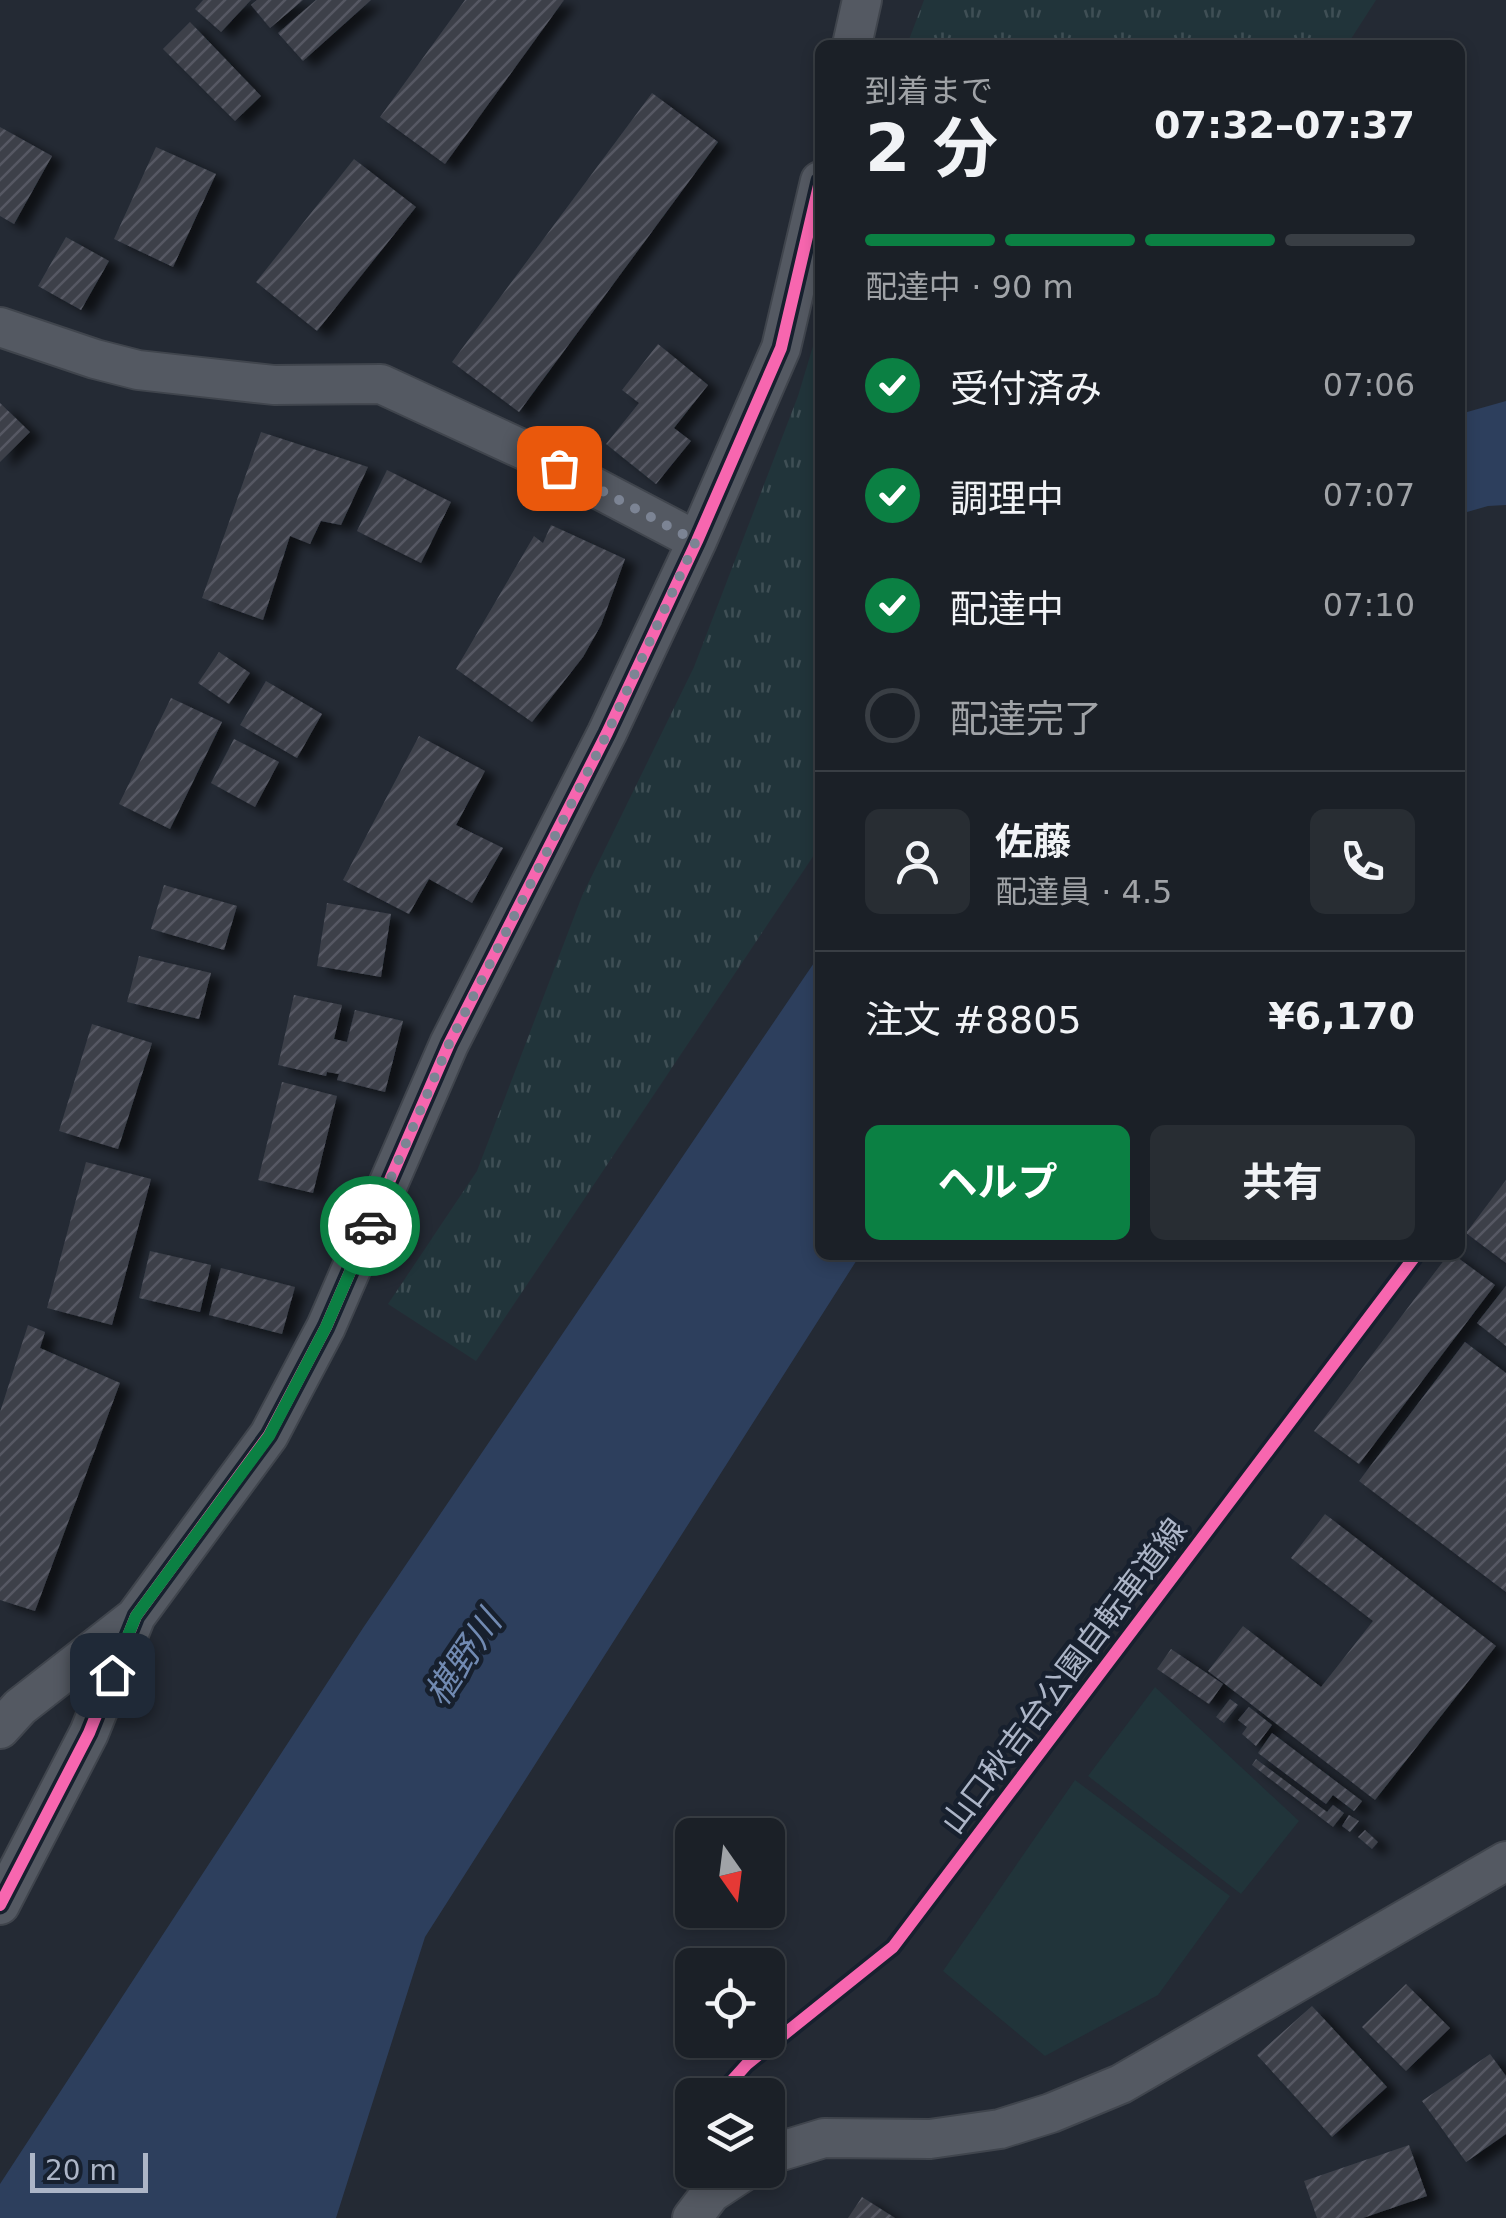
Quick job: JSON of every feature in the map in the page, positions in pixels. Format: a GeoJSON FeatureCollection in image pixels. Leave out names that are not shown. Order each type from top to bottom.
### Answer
{"type":"FeatureCollection","features":[{"type":"Feature","properties":{"kind":"street"},"geometry":{"type":"LineString","coordinates":[[853,40],[862,0]]}},
{"type":"Feature","properties":{"kind":"street"},"geometry":{"type":"LineString","coordinates":[[0,1906],[89,1733],[136,1616],[269,1436],[326,1327],[449,1044],[607,734],[781,348],[815,202]]}},
{"type":"Feature","properties":{"kind":"street"},"geometry":{"type":"LineString","coordinates":[[0,327],[138,370],[274,385],[381,384],[524,450],[696,541]]}},
{"type":"Feature","properties":{"kind":"street"},"geometry":{"type":"LineString","coordinates":[[0,1729],[20,1708],[136,1616]]}},
{"type":"Feature","properties":{"kind":"street"},"geometry":{"type":"LineString","coordinates":[[785,2151],[824,2138],[930,2139],[1000,2129],[1051,2113],[1120,2084],[1506,1861]]}},
{"type":"Feature","properties":{"kind":"street"},"geometry":{"type":"LineString","coordinates":[[692,2218],[719,2188]]}},
{"type":"Feature","properties":{"kind":"green space"},"geometry":{"type":"Polygon","coordinates":[[[924,0],[1376,0],[1350,40],[909,40],[924,0]]]}},
{"type":"Feature","properties":{"kind":"green space"},"geometry":{"type":"Polygon","coordinates":[[[815,340],[815,853],[476,1361],[388,1304],[477,1171],[582,896],[694,667],[798,396],[815,340]]]}},
{"type":"Feature","properties":{"kind":"green space"},"geometry":{"type":"Polygon","coordinates":[[[1155,1687],[1299,1821],[1241,1894],[1088,1776],[1155,1687]]]}},
{"type":"Feature","properties":{"kind":"green space"},"geometry":{"type":"Polygon","coordinates":[[[1075,1780],[1230,1896],[1158,1995],[1045,2056],[943,1971],[1075,1780]]]}},
{"type":"Feature","properties":{"kind":"water"},"geometry":{"type":"Polygon","coordinates":[[[1506,401],[1506,505],[1465,513],[1465,413],[1506,401]]]}},
{"type":"Feature","properties":{"kind":"water","name":"椹野川"},"geometry":{"type":"Polygon","coordinates":[[[815,961],[815,1260],[857,1260],[425,1937],[336,2218],[0,2218],[0,2184],[363,1628],[815,961]]]}},
{"type":"Feature","properties":{"kind":"building"},"geometry":{"type":"Polygon","coordinates":[[[203,0],[251,0],[221,32],[195,9],[203,0]]]}},
{"type":"Feature","properties":{"kind":"building"},"geometry":{"type":"Polygon","coordinates":[[[257,0],[303,0],[270,28],[251,5],[257,0]]]}},
{"type":"Feature","properties":{"kind":"building"},"geometry":{"type":"Polygon","coordinates":[[[316,0],[371,0],[303,61],[278,33],[316,0]]]}},
{"type":"Feature","properties":{"kind":"building"},"geometry":{"type":"Polygon","coordinates":[[[465,0],[564,0],[445,164],[380,117],[465,0]]]}},
{"type":"Feature","properties":{"kind":"building"},"geometry":{"type":"Polygon","coordinates":[[[190,22],[261,96],[235,121],[163,49],[190,22]]]}},
{"type":"Feature","properties":{"kind":"building"},"geometry":{"type":"Polygon","coordinates":[[[652,93],[718,142],[519,412],[452,362],[652,93]]]}},
{"type":"Feature","properties":{"kind":"building"},"geometry":{"type":"Polygon","coordinates":[[[0,127],[52,156],[14,224],[0,216],[0,127]]]}},
{"type":"Feature","properties":{"kind":"building"},"geometry":{"type":"Polygon","coordinates":[[[156,147],[216,174],[173,267],[114,239],[156,147]]]}},
{"type":"Feature","properties":{"kind":"building"},"geometry":{"type":"Polygon","coordinates":[[[354,159],[416,207],[317,331],[256,282],[354,159]]]}},
{"type":"Feature","properties":{"kind":"building"},"geometry":{"type":"Polygon","coordinates":[[[66,237],[109,261],[81,310],[38,286],[66,237]]]}},
{"type":"Feature","properties":{"kind":"building"},"geometry":{"type":"Polygon","coordinates":[[[658,344],[708,385],[674,428],[691,441],[656,484],[606,444],[639,403],[622,390],[658,344]]]}},
{"type":"Feature","properties":{"kind":"building"},"geometry":{"type":"Polygon","coordinates":[[[0,403],[30,432],[0,462],[0,403]]]}},
{"type":"Feature","properties":{"kind":"building"},"geometry":{"type":"Polygon","coordinates":[[[261,432],[368,467],[341,525],[321,521],[310,544],[290,536],[263,620],[202,598],[261,432]]]}},
{"type":"Feature","properties":{"kind":"building"},"geometry":{"type":"Polygon","coordinates":[[[387,470],[451,502],[421,563],[357,531],[387,470]]]}},
{"type":"Feature","properties":{"kind":"building"},"geometry":{"type":"Polygon","coordinates":[[[551,525],[625,559],[601,625],[583,657],[532,722],[456,669],[534,536],[543,543],[551,525]]]}},
{"type":"Feature","properties":{"kind":"building"},"geometry":{"type":"Polygon","coordinates":[[[219,652],[250,673],[229,704],[198,683],[219,652]]]}},
{"type":"Feature","properties":{"kind":"building"},"geometry":{"type":"Polygon","coordinates":[[[266,681],[322,714],[297,758],[240,725],[266,681]]]}},
{"type":"Feature","properties":{"kind":"building"},"geometry":{"type":"Polygon","coordinates":[[[171,698],[222,722],[170,829],[119,804],[171,698]]]}},
{"type":"Feature","properties":{"kind":"building"},"geometry":{"type":"Polygon","coordinates":[[[419,736],[485,771],[456,825],[503,848],[472,903],[429,879],[409,914],[343,880],[419,736]]]}},
{"type":"Feature","properties":{"kind":"building"},"geometry":{"type":"Polygon","coordinates":[[[234,739],[279,762],[255,807],[211,783],[234,739]]]}},
{"type":"Feature","properties":{"kind":"building"},"geometry":{"type":"Polygon","coordinates":[[[164,885],[237,906],[224,950],[151,929],[164,885]]]}},
{"type":"Feature","properties":{"kind":"building"},"geometry":{"type":"Polygon","coordinates":[[[327,903],[391,914],[381,977],[317,966],[327,903]]]}},
{"type":"Feature","properties":{"kind":"building"},"geometry":{"type":"Polygon","coordinates":[[[139,956],[211,973],[199,1019],[127,1002],[139,956]]]}},
{"type":"Feature","properties":{"kind":"building"},"geometry":{"type":"Polygon","coordinates":[[[294,995],[342,1005],[334,1039],[347,1042],[355,1010],[403,1021],[385,1092],[337,1080],[339,1074],[327,1072],[326,1076],[278,1065],[294,995]]]}},
{"type":"Feature","properties":{"kind":"building"},"geometry":{"type":"Polygon","coordinates":[[[92,1024],[152,1043],[118,1149],[59,1131],[92,1024]]]}},
{"type":"Feature","properties":{"kind":"building"},"geometry":{"type":"Polygon","coordinates":[[[282,1082],[337,1096],[313,1193],[258,1180],[282,1082]]]}},
{"type":"Feature","properties":{"kind":"building"},"geometry":{"type":"Polygon","coordinates":[[[86,1162],[151,1179],[112,1325],[47,1308],[86,1162]]]}},
{"type":"Feature","properties":{"kind":"building"},"geometry":{"type":"Polygon","coordinates":[[[1506,1180],[1506,1263],[1466,1233],[1506,1180]]]}},
{"type":"Feature","properties":{"kind":"building"},"geometry":{"type":"Polygon","coordinates":[[[150,1251],[211,1265],[200,1312],[139,1298],[150,1251]]]}},
{"type":"Feature","properties":{"kind":"building"},"geometry":{"type":"Polygon","coordinates":[[[1444,1260],[1461,1260],[1495,1285],[1359,1464],[1314,1431],[1444,1260]]]}},
{"type":"Feature","properties":{"kind":"building"},"geometry":{"type":"Polygon","coordinates":[[[221,1268],[295,1287],[282,1334],[209,1315],[221,1268]]]}},
{"type":"Feature","properties":{"kind":"building"},"geometry":{"type":"Polygon","coordinates":[[[1506,1286],[1506,1346],[1477,1323],[1506,1286]]]}},
{"type":"Feature","properties":{"kind":"building"},"geometry":{"type":"Polygon","coordinates":[[[28,1325],[45,1332],[40,1348],[120,1383],[35,1611],[0,1600],[0,1412],[28,1325]]]}},
{"type":"Feature","properties":{"kind":"building"},"geometry":{"type":"Polygon","coordinates":[[[1465,1342],[1506,1373],[1506,1592],[1359,1481],[1465,1342]]]}},
{"type":"Feature","properties":{"kind":"building"},"geometry":{"type":"Polygon","coordinates":[[[1325,1514],[1496,1646],[1375,1800],[1208,1671],[1243,1626],[1321,1687],[1373,1621],[1291,1558],[1325,1514]]]}},
{"type":"Feature","properties":{"kind":"building"},"geometry":{"type":"Polygon","coordinates":[[[1171,1649],[1223,1684],[1209,1704],[1157,1669],[1171,1649]]]}},
{"type":"Feature","properties":{"kind":"building"},"geometry":{"type":"Polygon","coordinates":[[[1230,1699],[1238,1705],[1224,1723],[1216,1717],[1230,1699]]]}},
{"type":"Feature","properties":{"kind":"building"},"geometry":{"type":"Polygon","coordinates":[[[1249,1707],[1272,1725],[1256,1746],[1242,1734],[1247,1727],[1238,1720],[1249,1707]]]}},
{"type":"Feature","properties":{"kind":"building"},"geometry":{"type":"Polygon","coordinates":[[[1272,1733],[1362,1801],[1354,1811],[1333,1795],[1326,1804],[1258,1753],[1272,1733]]]}},
{"type":"Feature","properties":{"kind":"building"},"geometry":{"type":"Polygon","coordinates":[[[1256,1759],[1327,1812],[1333,1805],[1344,1813],[1333,1827],[1252,1765],[1256,1759]]]}},
{"type":"Feature","properties":{"kind":"building"},"geometry":{"type":"Polygon","coordinates":[[[1349,1815],[1359,1821],[1350,1832],[1342,1826],[1349,1815]]]}},
{"type":"Feature","properties":{"kind":"building"},"geometry":{"type":"Polygon","coordinates":[[[1365,1830],[1378,1842],[1372,1849],[1358,1837],[1365,1830]]]}},
{"type":"Feature","properties":{"kind":"building"},"geometry":{"type":"Polygon","coordinates":[[[1406,1984],[1450,2028],[1406,2071],[1362,2027],[1406,1984]]]}},
{"type":"Feature","properties":{"kind":"building"},"geometry":{"type":"Polygon","coordinates":[[[1312,2006],[1387,2087],[1332,2137],[1257,2055],[1312,2006]]]}},
{"type":"Feature","properties":{"kind":"building"},"geometry":{"type":"Polygon","coordinates":[[[1490,2054],[1506,2076],[1506,2134],[1466,2162],[1422,2101],[1490,2054]]]}},
{"type":"Feature","properties":{"kind":"building"},"geometry":{"type":"Polygon","coordinates":[[[1409,2145],[1427,2196],[1363,2218],[1317,2218],[1304,2181],[1409,2145]]]}},
{"type":"Feature","properties":{"kind":"building"},"geometry":{"type":"Polygon","coordinates":[[[862,2197],[895,2218],[848,2218],[862,2197]]]}},
{"type":"Feature","properties":{"kind":"cycle path"},"geometry":{"type":"LineString","coordinates":[[0,1905],[89,1733],[136,1616],[269,1435],[326,1327],[449,1044],[607,733],[781,348],[815,202]]}},
{"type":"Feature","properties":{"kind":"cycle path","name":"山口秋吉台公園自転車道線"},"geometry":{"type":"LineString","coordinates":[[734,2078],[893,1947],[1412,1260]]}},
{"type":"Feature","properties":{"kind":"way so far"},"geometry":{"type":"LineString","coordinates":[[370,1226],[449,1044],[607,734],[696,541],[559,468]]}},
{"type":"Feature","properties":{"kind":"route"},"geometry":{"type":"LineString","coordinates":[[112,1675],[136,1616],[269,1436],[326,1327],[370,1226]]}}]}
